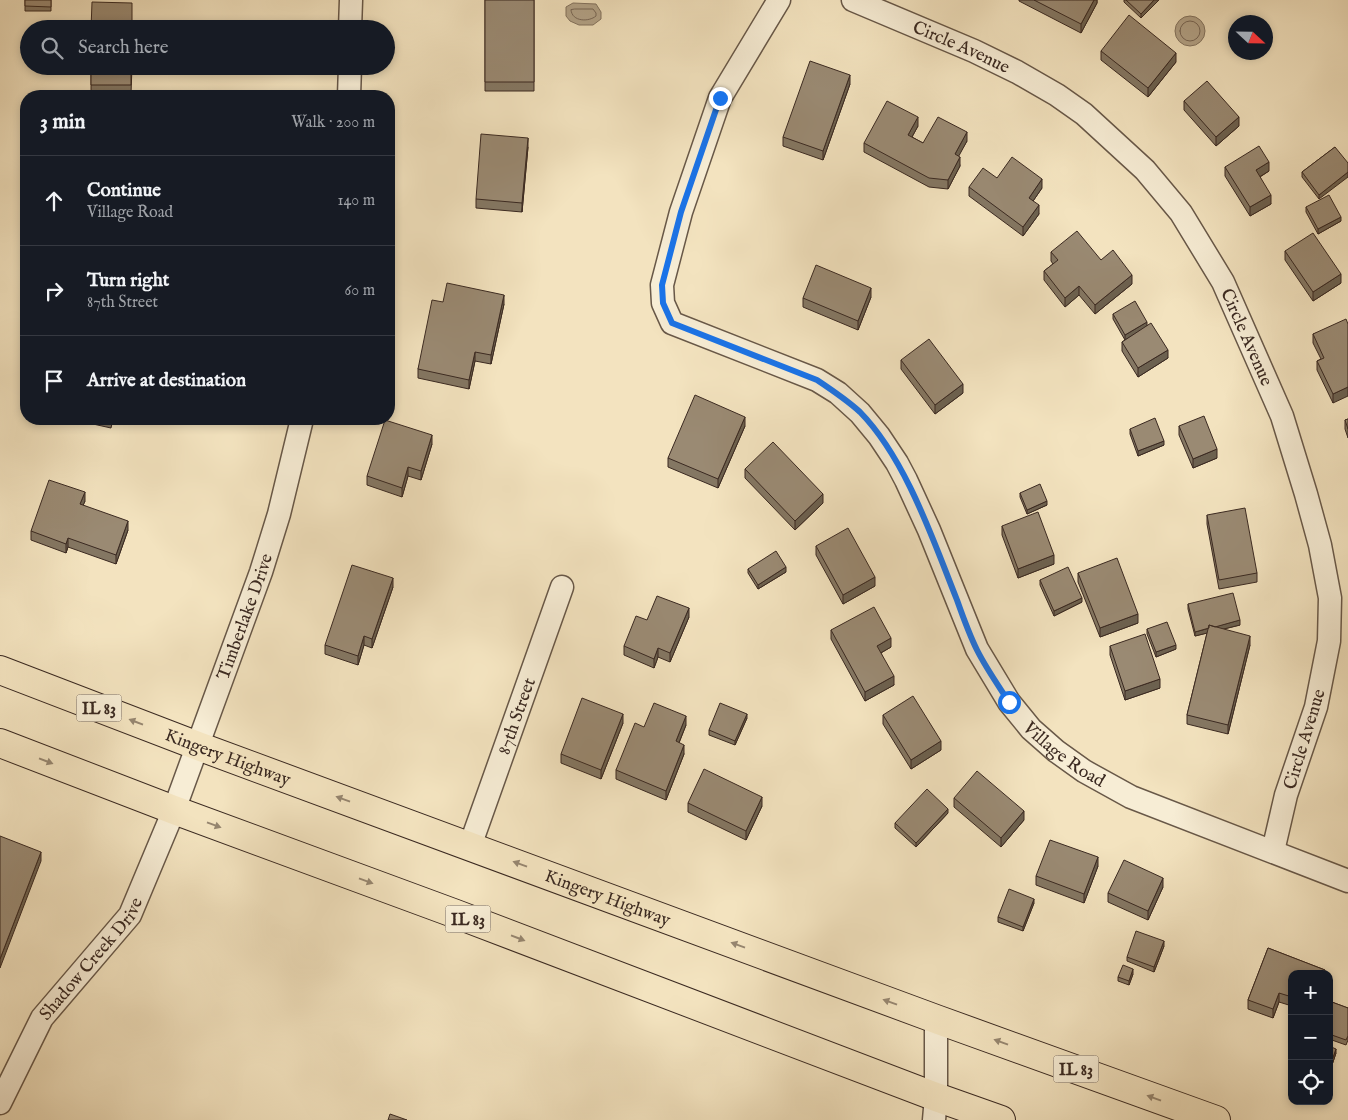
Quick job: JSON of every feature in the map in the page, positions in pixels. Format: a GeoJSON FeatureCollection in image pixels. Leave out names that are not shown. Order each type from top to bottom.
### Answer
{"type":"FeatureCollection","features":[{"type":"Feature","properties":{"kind":"main road","name":"Kingery Highway"},"geometry":{"type":"LineString","coordinates":[[0,670],[198,746],[936,1019],[1216,1120]]}},
{"type":"Feature","properties":{"kind":"main road","name":"IL 83"},"geometry":{"type":"LineString","coordinates":[[0,743],[174,810],[456,914],[935,1108],[1001,1120]]}},
{"type":"Feature","properties":{"kind":"street"},"geometry":{"type":"LineString","coordinates":[[350,20],[351,0]]}},
{"type":"Feature","properties":{"kind":"street","name":"Village Road"},"geometry":{"type":"LineString","coordinates":[[779,0],[720,98],[681,212],[662,285],[663,303],[672,323],[817,380],[838,394],[860,413],[879,436],[906,480],[929,530],[977,649],[1009,702],[1030,729],[1056,751],[1084,771],[1131,797],[1348,881]]}},
{"type":"Feature","properties":{"kind":"street","name":"Circle Avenue"},"geometry":{"type":"LineString","coordinates":[[854,0],[974,51],[1017,72],[1084,114],[1144,170],[1181,214],[1223,282],[1282,416],[1318,537],[1330,598],[1329,641],[1316,707],[1286,795],[1273,851]]}},
{"type":"Feature","properties":{"kind":"street"},"geometry":{"type":"LineString","coordinates":[[348,90],[349,75]]}},
{"type":"Feature","properties":{"kind":"street","name":"Timberlake Drive"},"geometry":{"type":"LineString","coordinates":[[174,810],[261,572],[279,514],[301,425]]}},
{"type":"Feature","properties":{"kind":"street","name":"87th Street"},"geometry":{"type":"LineString","coordinates":[[470,846],[562,587]]}},
{"type":"Feature","properties":{"kind":"street","name":"Shadow Creek Drive"},"geometry":{"type":"LineString","coordinates":[[0,1103],[42,1018],[130,915],[174,810]]}},
{"type":"Feature","properties":{"kind":"street"},"geometry":{"type":"LineString","coordinates":[[935,1108],[936,1019]]}},
{"type":"Feature","properties":{"kind":"water"},"geometry":{"type":"Polygon","coordinates":[[[573,3],[596,4],[601,12],[601,19],[593,25],[579,25],[570,21],[566,16],[566,7],[573,3]]]}},
{"type":"Feature","properties":{"kind":"water"},"geometry":{"type":"Polygon","coordinates":[[[1190,16],[1196,17],[1204,25],[1204,37],[1196,45],[1190,46],[1184,45],[1176,37],[1175,31],[1176,25],[1184,17],[1190,16]]]}},
{"type":"Feature","properties":{"kind":"building"},"geometry":{"type":"Polygon","coordinates":[[[25,0],[51,0],[51,7],[25,6],[25,0]]]}},
{"type":"Feature","properties":{"kind":"building"},"geometry":{"type":"Polygon","coordinates":[[[485,0],[534,0],[534,82],[485,82],[485,0]]]}},
{"type":"Feature","properties":{"kind":"building"},"geometry":{"type":"Polygon","coordinates":[[[1034,0],[1094,0],[1081,24],[1034,0]]]}},
{"type":"Feature","properties":{"kind":"building"},"geometry":{"type":"Polygon","coordinates":[[[1126,0],[1154,0],[1141,14],[1126,0]]]}},
{"type":"Feature","properties":{"kind":"building"},"geometry":{"type":"Polygon","coordinates":[[[92,2],[132,3],[132,20],[91,20],[92,2]]]}},
{"type":"Feature","properties":{"kind":"building"},"geometry":{"type":"Polygon","coordinates":[[[1129,15],[1176,53],[1148,88],[1101,51],[1129,15]]]}},
{"type":"Feature","properties":{"kind":"building"},"geometry":{"type":"Polygon","coordinates":[[[810,61],[850,75],[823,151],[783,137],[810,61]]]}},
{"type":"Feature","properties":{"kind":"building"},"geometry":{"type":"Polygon","coordinates":[[[91,75],[131,75],[131,85],[91,85],[91,75]]]}},
{"type":"Feature","properties":{"kind":"building"},"geometry":{"type":"Polygon","coordinates":[[[1207,81],[1239,117],[1216,137],[1184,101],[1207,81]]]}},
{"type":"Feature","properties":{"kind":"building"},"geometry":{"type":"Polygon","coordinates":[[[887,101],[918,117],[908,135],[923,143],[938,117],[967,132],[955,154],[960,157],[948,180],[929,178],[864,143],[887,101]]]}},
{"type":"Feature","properties":{"kind":"building"},"geometry":{"type":"Polygon","coordinates":[[[481,134],[528,138],[522,203],[476,199],[481,134]]]}},
{"type":"Feature","properties":{"kind":"building"},"geometry":{"type":"Polygon","coordinates":[[[1259,146],[1269,162],[1256,170],[1271,195],[1250,207],[1225,167],[1259,146]]]}},
{"type":"Feature","properties":{"kind":"building"},"geometry":{"type":"Polygon","coordinates":[[[1335,147],[1348,163],[1348,172],[1319,195],[1302,172],[1335,147]]]}},
{"type":"Feature","properties":{"kind":"building"},"geometry":{"type":"Polygon","coordinates":[[[1012,157],[1042,179],[1029,198],[1039,205],[1023,227],[969,187],[983,168],[997,178],[1012,157]]]}},
{"type":"Feature","properties":{"kind":"building"},"geometry":{"type":"Polygon","coordinates":[[[1329,195],[1341,217],[1318,229],[1306,207],[1329,195]]]}},
{"type":"Feature","properties":{"kind":"building"},"geometry":{"type":"Polygon","coordinates":[[[1077,231],[1101,260],[1113,250],[1132,275],[1095,305],[1079,286],[1065,298],[1044,271],[1058,260],[1051,252],[1077,231]]]}},
{"type":"Feature","properties":{"kind":"building"},"geometry":{"type":"Polygon","coordinates":[[[1313,233],[1341,274],[1313,292],[1285,251],[1313,233]]]}},
{"type":"Feature","properties":{"kind":"building"},"geometry":{"type":"Polygon","coordinates":[[[816,265],[871,288],[858,321],[803,298],[816,265]]]}},
{"type":"Feature","properties":{"kind":"building"},"geometry":{"type":"Polygon","coordinates":[[[447,283],[504,295],[491,355],[475,352],[469,380],[418,369],[432,300],[443,302],[447,283]]]}},
{"type":"Feature","properties":{"kind":"building"},"geometry":{"type":"Polygon","coordinates":[[[1135,301],[1147,322],[1125,335],[1113,314],[1135,301]]]}},
{"type":"Feature","properties":{"kind":"building"},"geometry":{"type":"Polygon","coordinates":[[[1346,319],[1348,324],[1348,387],[1333,394],[1317,361],[1324,358],[1313,334],[1346,319]]]}},
{"type":"Feature","properties":{"kind":"building"},"geometry":{"type":"Polygon","coordinates":[[[1151,323],[1168,350],[1138,368],[1122,342],[1151,323]]]}},
{"type":"Feature","properties":{"kind":"building"},"geometry":{"type":"Polygon","coordinates":[[[929,339],[963,384],[935,405],[901,360],[929,339]]]}},
{"type":"Feature","properties":{"kind":"building"},"geometry":{"type":"Polygon","coordinates":[[[695,395],[745,417],[718,479],[668,458],[695,395]]]}},
{"type":"Feature","properties":{"kind":"building"},"geometry":{"type":"Polygon","coordinates":[[[1204,416],[1217,449],[1193,459],[1179,426],[1204,416]]]}},
{"type":"Feature","properties":{"kind":"building"},"geometry":{"type":"Polygon","coordinates":[[[1155,418],[1164,441],[1138,451],[1130,429],[1155,418]]]}},
{"type":"Feature","properties":{"kind":"building"},"geometry":{"type":"Polygon","coordinates":[[[395,423],[432,435],[421,471],[408,467],[402,488],[367,476],[383,425],[395,425],[395,423]]]}},
{"type":"Feature","properties":{"kind":"building"},"geometry":{"type":"Polygon","coordinates":[[[773,442],[823,494],[795,521],[745,469],[773,442]]]}},
{"type":"Feature","properties":{"kind":"building"},"geometry":{"type":"Polygon","coordinates":[[[49,480],[85,492],[80,504],[128,521],[116,555],[68,538],[66,544],[31,531],[49,480]]]}},
{"type":"Feature","properties":{"kind":"building"},"geometry":{"type":"Polygon","coordinates":[[[1040,484],[1047,501],[1027,510],[1020,493],[1040,484]]]}},
{"type":"Feature","properties":{"kind":"building"},"geometry":{"type":"Polygon","coordinates":[[[1245,508],[1257,573],[1219,580],[1207,515],[1245,508]]]}},
{"type":"Feature","properties":{"kind":"building"},"geometry":{"type":"Polygon","coordinates":[[[1038,512],[1054,555],[1018,569],[1002,526],[1038,512]]]}},
{"type":"Feature","properties":{"kind":"building"},"geometry":{"type":"Polygon","coordinates":[[[848,528],[875,577],[843,595],[816,546],[848,528]]]}},
{"type":"Feature","properties":{"kind":"building"},"geometry":{"type":"Polygon","coordinates":[[[776,551],[786,567],[758,585],[748,569],[776,551]]]}},
{"type":"Feature","properties":{"kind":"building"},"geometry":{"type":"Polygon","coordinates":[[[1117,558],[1138,614],[1100,628],[1078,573],[1117,558]]]}},
{"type":"Feature","properties":{"kind":"building"},"geometry":{"type":"Polygon","coordinates":[[[352,565],[393,578],[372,639],[364,636],[358,656],[325,645],[352,565]]]}},
{"type":"Feature","properties":{"kind":"building"},"geometry":{"type":"Polygon","coordinates":[[[1068,567],[1082,598],[1054,611],[1040,580],[1068,567]]]}},
{"type":"Feature","properties":{"kind":"building"},"geometry":{"type":"Polygon","coordinates":[[[1233,593],[1240,620],[1215,627],[1209,625],[1209,628],[1195,632],[1188,604],[1233,593]]]}},
{"type":"Feature","properties":{"kind":"building"},"geometry":{"type":"Polygon","coordinates":[[[657,596],[689,608],[670,653],[658,648],[654,659],[624,646],[636,616],[647,620],[657,596]]]}},
{"type":"Feature","properties":{"kind":"building"},"geometry":{"type":"Polygon","coordinates":[[[874,607],[891,638],[877,646],[894,676],[865,692],[831,630],[874,607]]]}},
{"type":"Feature","properties":{"kind":"building"},"geometry":{"type":"Polygon","coordinates":[[[1167,622],[1176,645],[1156,652],[1147,629],[1167,622]]]}},
{"type":"Feature","properties":{"kind":"building"},"geometry":{"type":"Polygon","coordinates":[[[1209,625],[1250,636],[1228,725],[1187,715],[1209,625]]]}},
{"type":"Feature","properties":{"kind":"building"},"geometry":{"type":"Polygon","coordinates":[[[1145,634],[1160,679],[1125,691],[1110,646],[1145,634]]]}},
{"type":"Feature","properties":{"kind":"building"},"geometry":{"type":"Polygon","coordinates":[[[913,696],[941,741],[911,760],[883,715],[913,696]]]}},
{"type":"Feature","properties":{"kind":"building"},"geometry":{"type":"Polygon","coordinates":[[[582,698],[623,714],[601,770],[561,754],[582,698]]]}},
{"type":"Feature","properties":{"kind":"building"},"geometry":{"type":"Polygon","coordinates":[[[654,703],[686,716],[676,741],[684,745],[666,791],[616,770],[635,723],[644,727],[654,703]]]}},
{"type":"Feature","properties":{"kind":"building"},"geometry":{"type":"Polygon","coordinates":[[[720,703],[747,714],[735,741],[709,730],[720,703]]]}},
{"type":"Feature","properties":{"kind":"building"},"geometry":{"type":"Polygon","coordinates":[[[704,769],[762,797],[746,831],[688,803],[704,769]]]}},
{"type":"Feature","properties":{"kind":"building"},"geometry":{"type":"Polygon","coordinates":[[[977,771],[1024,811],[1001,838],[954,798],[977,771]]]}},
{"type":"Feature","properties":{"kind":"building"},"geometry":{"type":"Polygon","coordinates":[[[927,789],[948,809],[916,843],[895,823],[927,789]]]}},
{"type":"Feature","properties":{"kind":"building"},"geometry":{"type":"Polygon","coordinates":[[[0,836],[41,852],[0,959],[0,836]]]}},
{"type":"Feature","properties":{"kind":"building"},"geometry":{"type":"Polygon","coordinates":[[[1050,840],[1098,857],[1084,894],[1036,876],[1050,840]]]}},
{"type":"Feature","properties":{"kind":"building"},"geometry":{"type":"Polygon","coordinates":[[[1124,860],[1163,878],[1148,911],[1108,893],[1124,860]]]}},
{"type":"Feature","properties":{"kind":"building"},"geometry":{"type":"Polygon","coordinates":[[[1009,889],[1034,899],[1023,927],[998,917],[1009,889]]]}},
{"type":"Feature","properties":{"kind":"building"},"geometry":{"type":"Polygon","coordinates":[[[1136,931],[1164,941],[1154,967],[1127,957],[1136,931]]]}},
{"type":"Feature","properties":{"kind":"building"},"geometry":{"type":"Polygon","coordinates":[[[1268,948],[1325,970],[1288,970],[1288,996],[1279,993],[1273,1009],[1248,1000],[1268,948]]]}},
{"type":"Feature","properties":{"kind":"building"},"geometry":{"type":"Polygon","coordinates":[[[1123,965],[1133,969],[1129,981],[1118,977],[1123,965]]]}},
{"type":"Feature","properties":{"kind":"building"},"geometry":{"type":"Polygon","coordinates":[[[1333,1002],[1348,1008],[1348,1036],[1346,1040],[1333,1035],[1333,1002]]]}},
{"type":"Feature","properties":{"kind":"building"},"geometry":{"type":"Polygon","coordinates":[[[390,1114],[407,1120],[388,1120],[390,1114]]]}},
{"type":"Feature","properties":{"kind":"route"},"geometry":{"type":"LineString","coordinates":[[720,98],[681,212],[662,285],[663,303],[672,323],[817,380],[838,394],[860,413],[879,436],[906,480],[929,530],[977,649],[1009,702]]}}]}
